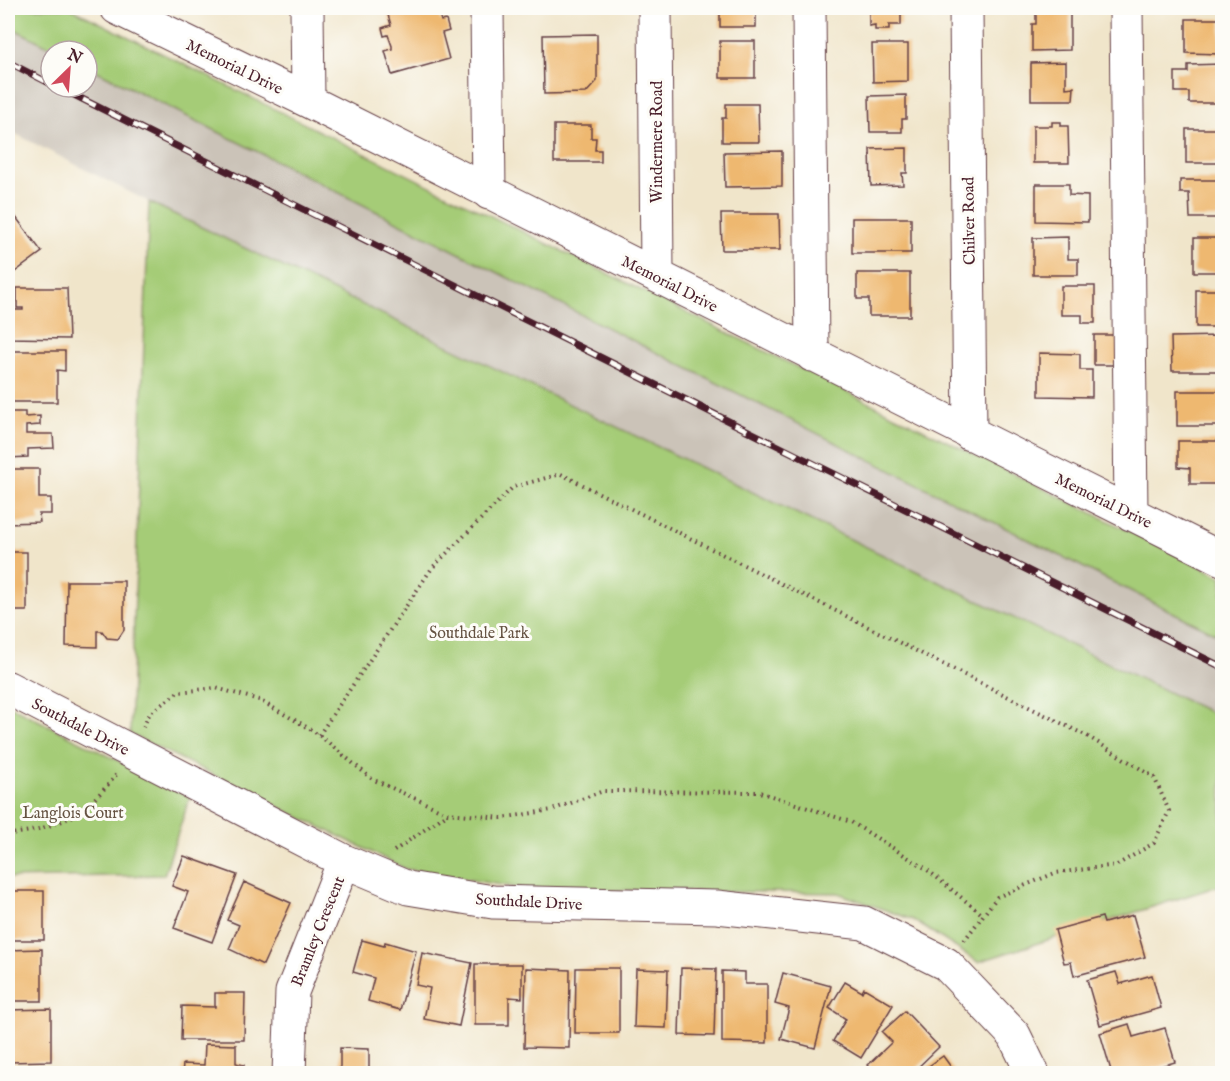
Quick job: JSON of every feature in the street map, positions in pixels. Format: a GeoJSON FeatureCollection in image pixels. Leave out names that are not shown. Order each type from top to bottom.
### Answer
{"type":"FeatureCollection","features":[{"type":"Feature","properties":{"kind":"street","name":"Memorial Drive"},"geometry":{"type":"LineString","coordinates":[[118,8],[1222,560]]}},
{"type":"Feature","properties":{"kind":"street"},"geometry":{"type":"LineString","coordinates":[[307,8],[308,102]]}},
{"type":"Feature","properties":{"kind":"street"},"geometry":{"type":"LineString","coordinates":[[487,8],[489,193]]}},
{"type":"Feature","properties":{"kind":"street","name":"Windermere Road"},"geometry":{"type":"LineString","coordinates":[[655,8],[657,276]]}},
{"type":"Feature","properties":{"kind":"street"},"geometry":{"type":"LineString","coordinates":[[809,8],[812,355]]}},
{"type":"Feature","properties":{"kind":"street","name":"Chilver Road"},"geometry":{"type":"LineString","coordinates":[[966,8],[970,434]]}},
{"type":"Feature","properties":{"kind":"street"},"geometry":{"type":"LineString","coordinates":[[1126,8],[1131,514]]}},
{"type":"Feature","properties":{"kind":"street","name":"Southdale Drive"},"geometry":{"type":"LineString","coordinates":[[8,688],[344,861],[408,888],[494,902],[717,907],[864,923],[946,964],[1014,1035],[1033,1074]]}},
{"type":"Feature","properties":{"kind":"street","name":"Bramley Crescent"},"geometry":{"type":"LineString","coordinates":[[290,1074],[292,992],[344,861]]}},
{"type":"Feature","properties":{"kind":"path"},"geometry":{"type":"LineString","coordinates":[[319,735],[432,568],[513,487],[561,474],[1087,736],[1154,777],[1169,811],[1154,843],[1117,865],[1055,873],[997,897],[964,940]]}},
{"type":"Feature","properties":{"kind":"path"},"geometry":{"type":"LineString","coordinates":[[141,729],[150,713],[178,692],[216,688],[259,700],[319,735],[372,779],[447,813],[502,818],[552,810],[603,791],[759,792],[851,822],[925,868],[983,915]]}},
{"type":"Feature","properties":{"kind":"path"},"geometry":{"type":"LineString","coordinates":[[8,834],[25,833],[73,817],[108,786],[118,771]]}},
{"type":"Feature","properties":{"kind":"path"},"geometry":{"type":"LineString","coordinates":[[387,856],[447,813]]}},
{"type":"Feature","properties":{"kind":"shaded area"},"geometry":{"type":"Polygon","coordinates":[[[8,26],[39,42],[39,99],[99,99],[99,72],[1222,637],[1222,718],[149,202],[8,130],[8,26]]]}},
{"type":"Feature","properties":{"kind":"green space"},"geometry":{"type":"Polygon","coordinates":[[[8,8],[70,8],[1222,577],[1222,637],[99,72],[99,39],[39,39],[39,42],[8,26],[8,8]]]}},
{"type":"Feature","properties":{"kind":"green space","name":"Southdale Park"},"geometry":{"type":"Polygon","coordinates":[[[149,202],[1222,718],[1222,885],[978,962],[913,920],[838,893],[525,889],[406,869],[130,734],[149,202]]]}},
{"type":"Feature","properties":{"kind":"green space","name":"Langlois Court"},"geometry":{"type":"Polygon","coordinates":[[[8,705],[190,797],[164,875],[8,878],[8,705]]]}},
{"type":"Feature","properties":{"kind":"building"},"geometry":{"type":"Polygon","coordinates":[[[386,8],[437,8],[441,21],[446,20],[449,31],[442,33],[449,59],[392,75],[385,51],[392,49],[392,46],[388,35],[384,36],[382,28],[391,25],[386,8]]]}},
{"type":"Feature","properties":{"kind":"building"},"geometry":{"type":"Polygon","coordinates":[[[720,8],[756,8],[756,27],[720,27],[720,8]]]}},
{"type":"Feature","properties":{"kind":"building"},"geometry":{"type":"Polygon","coordinates":[[[869,8],[906,8],[906,12],[901,12],[901,25],[889,25],[889,30],[875,30],[875,25],[869,26],[869,8]]]}},
{"type":"Feature","properties":{"kind":"building"},"geometry":{"type":"Polygon","coordinates":[[[1036,12],[1070,12],[1070,50],[1032,51],[1032,24],[1036,24],[1036,12]]]}},
{"type":"Feature","properties":{"kind":"building"},"geometry":{"type":"Polygon","coordinates":[[[1186,19],[1221,19],[1220,54],[1186,53],[1186,19]]]}},
{"type":"Feature","properties":{"kind":"building"},"geometry":{"type":"Polygon","coordinates":[[[597,34],[597,81],[586,93],[544,94],[543,35],[597,34]]]}},
{"type":"Feature","properties":{"kind":"building"},"geometry":{"type":"Polygon","coordinates":[[[720,41],[755,41],[755,78],[720,78],[720,41]]]}},
{"type":"Feature","properties":{"kind":"building"},"geometry":{"type":"Polygon","coordinates":[[[872,44],[908,44],[908,81],[873,82],[872,44]]]}},
{"type":"Feature","properties":{"kind":"building"},"geometry":{"type":"Polygon","coordinates":[[[1066,62],[1066,88],[1074,87],[1073,100],[1031,100],[1031,63],[1066,62]]]}},
{"type":"Feature","properties":{"kind":"building"},"geometry":{"type":"Polygon","coordinates":[[[1222,64],[1222,103],[1189,103],[1189,92],[1175,92],[1175,72],[1188,72],[1188,65],[1222,64]]]}},
{"type":"Feature","properties":{"kind":"building"},"geometry":{"type":"Polygon","coordinates":[[[906,95],[906,119],[902,119],[902,132],[870,132],[869,96],[906,95]]]}},
{"type":"Feature","properties":{"kind":"building"},"geometry":{"type":"Polygon","coordinates":[[[726,104],[758,104],[759,142],[722,142],[722,118],[726,118],[726,104]]]}},
{"type":"Feature","properties":{"kind":"building"},"geometry":{"type":"Polygon","coordinates":[[[1052,122],[1061,122],[1061,126],[1068,126],[1069,163],[1033,163],[1033,126],[1052,126],[1052,122]]]}},
{"type":"Feature","properties":{"kind":"building"},"geometry":{"type":"Polygon","coordinates":[[[554,125],[591,125],[591,138],[596,138],[595,150],[601,150],[601,162],[554,162],[554,125]]]}},
{"type":"Feature","properties":{"kind":"building"},"geometry":{"type":"Polygon","coordinates":[[[1186,129],[1222,129],[1222,163],[1186,163],[1186,129]]]}},
{"type":"Feature","properties":{"kind":"building"},"geometry":{"type":"Polygon","coordinates":[[[907,148],[907,173],[902,173],[903,185],[871,186],[870,149],[907,148]]]}},
{"type":"Feature","properties":{"kind":"building"},"geometry":{"type":"Polygon","coordinates":[[[782,151],[782,186],[725,187],[724,152],[782,151]]]}},
{"type":"Feature","properties":{"kind":"building"},"geometry":{"type":"Polygon","coordinates":[[[1180,180],[1222,180],[1222,218],[1190,218],[1189,193],[1180,193],[1180,180]]]}},
{"type":"Feature","properties":{"kind":"building"},"geometry":{"type":"Polygon","coordinates":[[[1036,184],[1069,184],[1069,195],[1088,196],[1088,222],[1036,221],[1036,184]]]}},
{"type":"Feature","properties":{"kind":"building"},"geometry":{"type":"Polygon","coordinates":[[[12,212],[42,252],[8,277],[8,215],[12,212]]]}},
{"type":"Feature","properties":{"kind":"building"},"geometry":{"type":"Polygon","coordinates":[[[721,214],[779,214],[780,250],[722,250],[721,214]]]}},
{"type":"Feature","properties":{"kind":"building"},"geometry":{"type":"Polygon","coordinates":[[[852,218],[911,218],[911,253],[852,253],[852,218]]]}},
{"type":"Feature","properties":{"kind":"building"},"geometry":{"type":"Polygon","coordinates":[[[1068,237],[1068,259],[1078,259],[1078,275],[1033,275],[1033,238],[1068,237]]]}},
{"type":"Feature","properties":{"kind":"building"},"geometry":{"type":"Polygon","coordinates":[[[1194,238],[1222,238],[1222,272],[1194,272],[1194,238]]]}},
{"type":"Feature","properties":{"kind":"building"},"geometry":{"type":"Polygon","coordinates":[[[857,273],[910,273],[910,316],[869,316],[869,299],[857,299],[857,273]]]}},
{"type":"Feature","properties":{"kind":"building"},"geometry":{"type":"Polygon","coordinates":[[[1061,286],[1095,286],[1095,323],[1082,323],[1082,315],[1061,315],[1061,286]]]}},
{"type":"Feature","properties":{"kind":"building"},"geometry":{"type":"Polygon","coordinates":[[[17,288],[67,288],[69,339],[8,338],[8,310],[23,310],[23,308],[17,308],[17,288]]]}},
{"type":"Feature","properties":{"kind":"building"},"geometry":{"type":"Polygon","coordinates":[[[1196,290],[1222,290],[1222,327],[1196,327],[1196,290]]]}},
{"type":"Feature","properties":{"kind":"building"},"geometry":{"type":"Polygon","coordinates":[[[1094,335],[1123,335],[1123,365],[1094,365],[1094,335]]]}},
{"type":"Feature","properties":{"kind":"building"},"geometry":{"type":"Polygon","coordinates":[[[1222,336],[1222,371],[1172,371],[1171,337],[1222,336]]]}},
{"type":"Feature","properties":{"kind":"building"},"geometry":{"type":"Polygon","coordinates":[[[8,351],[65,351],[65,371],[57,370],[57,402],[8,402],[8,376],[10,376],[8,351]]]}},
{"type":"Feature","properties":{"kind":"building"},"geometry":{"type":"Polygon","coordinates":[[[1039,353],[1080,354],[1080,370],[1092,370],[1092,397],[1039,396],[1039,353]]]}},
{"type":"Feature","properties":{"kind":"building"},"geometry":{"type":"Polygon","coordinates":[[[1177,391],[1222,391],[1222,426],[1177,426],[1177,391]]]}},
{"type":"Feature","properties":{"kind":"building"},"geometry":{"type":"Polygon","coordinates":[[[8,412],[25,412],[25,417],[40,416],[40,425],[26,426],[26,434],[53,434],[54,448],[28,449],[28,457],[8,458],[8,412]]]}},
{"type":"Feature","properties":{"kind":"building"},"geometry":{"type":"Polygon","coordinates":[[[1178,441],[1222,441],[1222,484],[1190,484],[1190,468],[1178,467],[1178,441]]]}},
{"type":"Feature","properties":{"kind":"building"},"geometry":{"type":"Polygon","coordinates":[[[8,469],[39,469],[39,498],[51,498],[51,514],[39,514],[40,522],[8,523],[8,469]]]}},
{"type":"Feature","properties":{"kind":"building"},"geometry":{"type":"Polygon","coordinates":[[[8,552],[27,552],[27,611],[8,611],[8,552]]]}},
{"type":"Feature","properties":{"kind":"building"},"geometry":{"type":"Polygon","coordinates":[[[67,581],[124,581],[124,630],[118,639],[107,638],[102,631],[97,631],[97,647],[66,646],[67,581]]]}},
{"type":"Feature","properties":{"kind":"building"},"geometry":{"type":"Polygon","coordinates":[[[184,856],[237,875],[212,942],[174,928],[188,892],[172,886],[184,856]]]}},
{"type":"Feature","properties":{"kind":"building"},"geometry":{"type":"Polygon","coordinates":[[[244,882],[291,903],[263,965],[229,949],[239,925],[227,920],[244,882]]]}},
{"type":"Feature","properties":{"kind":"building"},"geometry":{"type":"Polygon","coordinates":[[[8,891],[44,891],[44,940],[8,940],[8,891]]]}},
{"type":"Feature","properties":{"kind":"building"},"geometry":{"type":"Polygon","coordinates":[[[1133,915],[1145,957],[1074,976],[1071,962],[1064,963],[1055,930],[1102,917],[1104,923],[1133,915]]]}},
{"type":"Feature","properties":{"kind":"building"},"geometry":{"type":"Polygon","coordinates":[[[362,940],[384,946],[385,942],[416,951],[400,1010],[368,1001],[374,978],[353,972],[362,940]]]}},
{"type":"Feature","properties":{"kind":"building"},"geometry":{"type":"Polygon","coordinates":[[[42,949],[42,1001],[8,1001],[8,950],[42,949]]]}},
{"type":"Feature","properties":{"kind":"building"},"geometry":{"type":"Polygon","coordinates":[[[422,953],[472,963],[459,1026],[424,1019],[430,988],[416,985],[422,953]]]}},
{"type":"Feature","properties":{"kind":"building"},"geometry":{"type":"Polygon","coordinates":[[[475,964],[522,964],[522,998],[509,997],[509,1025],[475,1025],[475,964]]]}},
{"type":"Feature","properties":{"kind":"building"},"geometry":{"type":"Polygon","coordinates":[[[526,968],[570,970],[569,1048],[524,1047],[526,968]]]}},
{"type":"Feature","properties":{"kind":"building"},"geometry":{"type":"Polygon","coordinates":[[[576,968],[619,968],[619,1033],[575,1033],[576,968]]]}},
{"type":"Feature","properties":{"kind":"building"},"geometry":{"type":"Polygon","coordinates":[[[681,968],[716,969],[714,1036],[679,1035],[681,968]]]}},
{"type":"Feature","properties":{"kind":"building"},"geometry":{"type":"Polygon","coordinates":[[[636,969],[668,970],[666,1028],[634,1027],[636,969]]]}},
{"type":"Feature","properties":{"kind":"building"},"geometry":{"type":"Polygon","coordinates":[[[722,971],[745,972],[745,984],[767,984],[767,1043],[722,1042],[722,971]]]}},
{"type":"Feature","properties":{"kind":"building"},"geometry":{"type":"Polygon","coordinates":[[[1116,972],[1120,984],[1152,975],[1161,1008],[1100,1025],[1087,980],[1116,972]]]}},
{"type":"Feature","properties":{"kind":"building"},"geometry":{"type":"Polygon","coordinates":[[[783,973],[831,986],[815,1048],[781,1039],[789,1008],[775,1004],[783,973]]]}},
{"type":"Feature","properties":{"kind":"building"},"geometry":{"type":"Polygon","coordinates":[[[845,982],[862,992],[864,988],[893,1005],[861,1058],[833,1041],[846,1019],[829,1008],[845,982]]]}},
{"type":"Feature","properties":{"kind":"building"},"geometry":{"type":"Polygon","coordinates":[[[215,993],[245,993],[244,1040],[181,1040],[182,1006],[215,1007],[215,993]]]}},
{"type":"Feature","properties":{"kind":"building"},"geometry":{"type":"Polygon","coordinates":[[[51,1009],[51,1061],[8,1062],[8,1010],[51,1009]]]}},
{"type":"Feature","properties":{"kind":"building"},"geometry":{"type":"Polygon","coordinates":[[[905,1011],[939,1047],[911,1074],[876,1074],[868,1065],[892,1042],[882,1032],[905,1011]]]}},
{"type":"Feature","properties":{"kind":"building"},"geometry":{"type":"Polygon","coordinates":[[[1129,1024],[1133,1037],[1165,1028],[1175,1062],[1134,1074],[1112,1074],[1100,1033],[1129,1024]]]}},
{"type":"Feature","properties":{"kind":"building"},"geometry":{"type":"Polygon","coordinates":[[[205,1044],[236,1045],[236,1063],[244,1065],[244,1074],[182,1074],[183,1064],[204,1065],[205,1044]]]}},
{"type":"Feature","properties":{"kind":"building"},"geometry":{"type":"Polygon","coordinates":[[[340,1048],[369,1049],[369,1074],[340,1074],[340,1048]]]}},
{"type":"Feature","properties":{"kind":"building"},"geometry":{"type":"Polygon","coordinates":[[[943,1056],[956,1074],[918,1074],[926,1068],[943,1056]]]}},
{"type":"Feature","properties":{"kind":"building"},"geometry":{"type":"Polygon","coordinates":[[[44,1070],[44,1074],[8,1074],[8,1071],[44,1070]]]}},
{"type":"Feature","properties":{"kind":"railway"},"geometry":{"type":"LineString","coordinates":[[8,62],[39,78]]}},
{"type":"Feature","properties":{"kind":"railway"},"geometry":{"type":"LineString","coordinates":[[82,99],[1222,667]]}}]}
